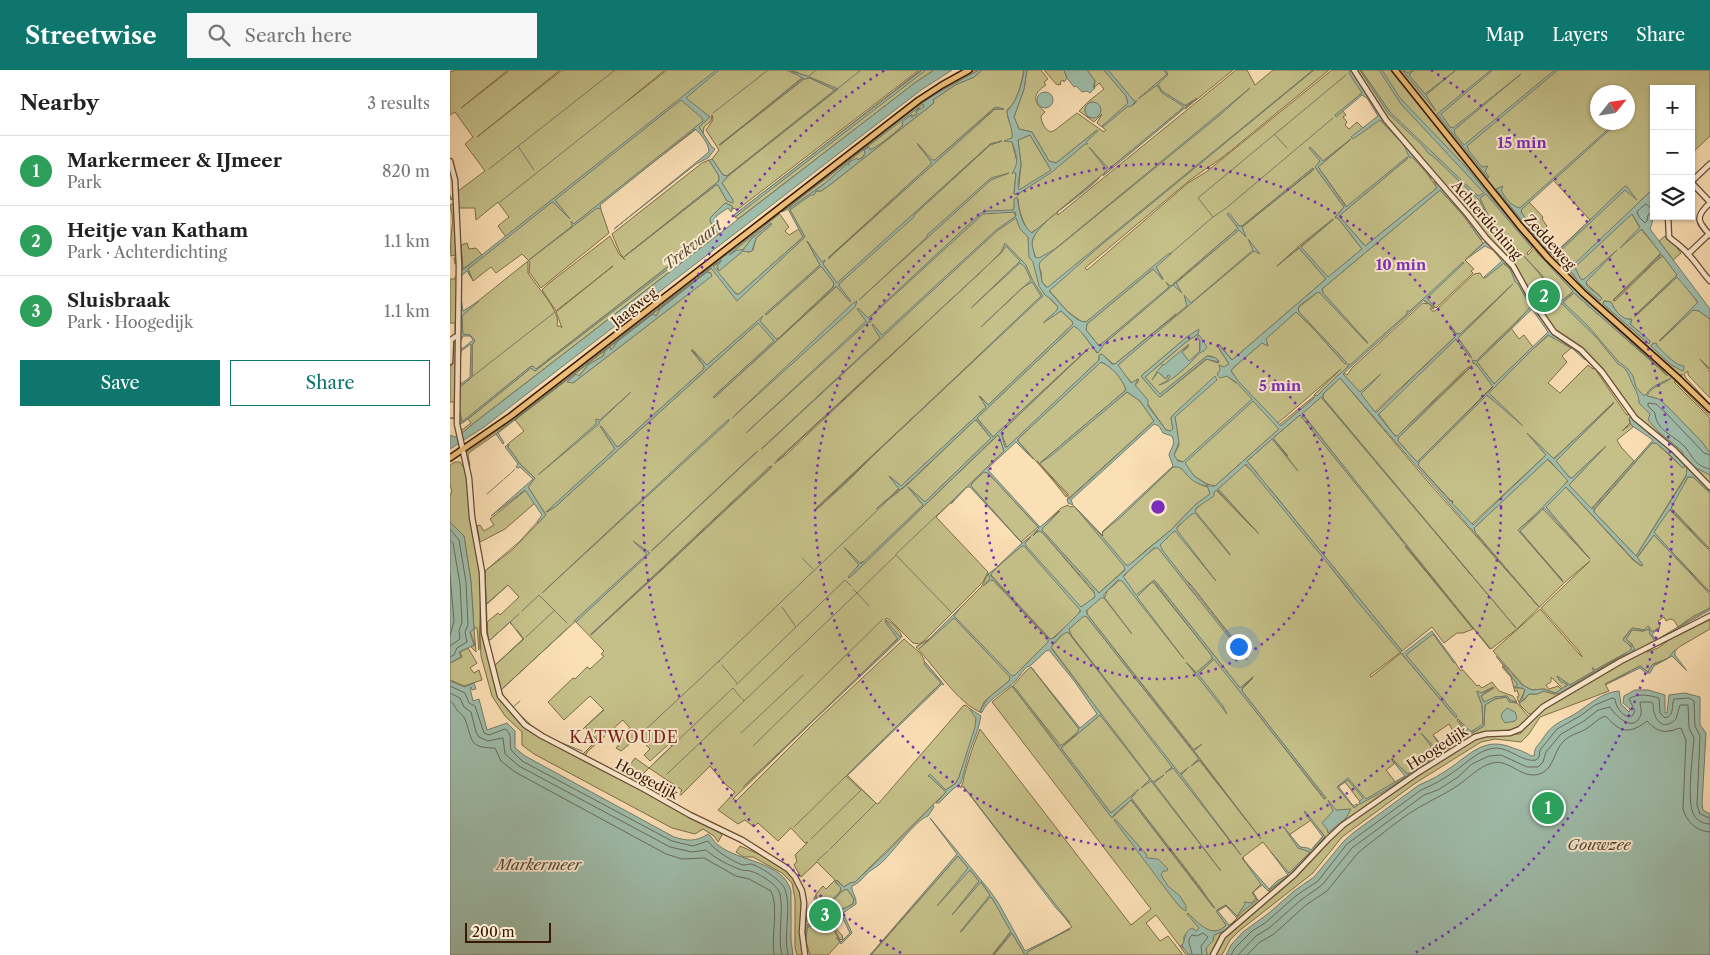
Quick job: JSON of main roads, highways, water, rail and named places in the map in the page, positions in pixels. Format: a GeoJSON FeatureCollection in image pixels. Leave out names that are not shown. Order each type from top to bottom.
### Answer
{"type":"FeatureCollection","features":[{"type":"Feature","properties":{"kind":"main road","name":"Jaagweg"},"geometry":{"type":"LineString","coordinates":[[450,458],[511,416],[919,100],[969,70]]}},
{"type":"Feature","properties":{"kind":"main road","name":"Zeddeweg"},"geometry":{"type":"LineString","coordinates":[[1395,70],[1520,226],[1548,258],[1583,293],[1710,409]]}},
{"type":"Feature","properties":{"kind":"water"},"geometry":{"type":"Polygon","coordinates":[[[716,70],[719,70],[686,98],[710,117],[699,127],[715,149],[708,158],[696,164],[614,229],[709,152],[704,139],[695,129],[600,205],[601,209],[597,208],[529,260],[572,226],[571,221],[574,224],[703,121],[681,100],[555,200],[570,219],[553,202],[551,203],[468,269],[472,279],[467,271],[461,276],[460,237],[462,269],[464,269],[716,70]]]}},
{"type":"Feature","properties":{"kind":"water"},"geometry":{"type":"Polygon","coordinates":[[[787,70],[807,76],[838,89],[728,176],[722,183],[733,203],[727,201],[718,185],[716,185],[624,257],[719,181],[719,176],[709,160],[712,159],[723,175],[727,176],[835,90],[810,78],[804,79],[719,145],[803,78],[787,70]]]}},
{"type":"Feature","properties":{"kind":"water"},"geometry":{"type":"Polygon","coordinates":[[[922,70],[926,70],[735,217],[734,215],[922,70]]]}},
{"type":"Feature","properties":{"kind":"water"},"geometry":{"type":"Polygon","coordinates":[[[934,70],[952,70],[921,90],[484,427],[450,449],[451,435],[454,437],[460,435],[934,70]]]}},
{"type":"Feature","properties":{"kind":"water"},"geometry":{"type":"Polygon","coordinates":[[[982,70],[974,77],[955,85],[933,100],[934,103],[831,184],[821,191],[816,191],[814,195],[811,195],[790,210],[805,237],[737,301],[711,268],[498,433],[503,444],[496,434],[498,432],[779,214],[729,255],[737,250],[743,250],[751,239],[771,223],[756,238],[752,251],[743,251],[719,271],[717,266],[722,260],[713,266],[736,294],[739,294],[803,237],[788,209],[782,212],[919,105],[939,92],[982,70]],[[923,104],[789,207],[790,209],[847,164],[849,165],[849,162],[863,157],[864,150],[869,147],[870,150],[888,139],[903,125],[902,122],[911,115],[911,117],[917,114],[916,111],[924,107],[923,104]]]}},
{"type":"Feature","properties":{"kind":"water"},"geometry":{"type":"Polygon","coordinates":[[[1024,70],[1027,70],[1024,89],[1014,117],[1019,129],[1032,132],[1049,161],[1056,163],[1098,131],[1086,142],[1088,144],[1085,144],[1052,172],[1018,194],[1014,194],[1016,173],[1012,173],[1017,162],[1016,154],[1012,142],[1004,141],[1012,138],[1007,111],[1016,98],[1024,70]],[[1030,135],[1018,140],[1021,164],[1019,190],[1051,170],[1030,135]]]}},
{"type":"Feature","properties":{"kind":"water"},"geometry":{"type":"Polygon","coordinates":[[[1064,70],[1087,70],[1095,81],[1093,87],[1095,88],[1090,93],[1087,91],[1082,92],[1076,86],[1074,87],[1064,70]]]}},
{"type":"Feature","properties":{"kind":"water"},"geometry":{"type":"Polygon","coordinates":[[[1104,70],[1108,70],[1135,102],[1103,127],[1128,103],[1126,96],[1104,70]]]}},
{"type":"Feature","properties":{"kind":"water"},"geometry":{"type":"Polygon","coordinates":[[[1163,70],[1166,70],[1168,75],[1158,84],[1162,91],[1186,106],[1197,98],[1103,176],[1107,170],[1089,147],[1109,169],[1183,108],[1183,106],[1162,93],[1157,85],[1138,99],[1167,74],[1163,70]]]}},
{"type":"Feature","properties":{"kind":"water"},"geometry":{"type":"Polygon","coordinates":[[[1314,70],[1100,246],[1049,291],[1071,315],[1086,322],[1168,254],[1172,253],[1156,267],[1163,280],[1153,269],[1087,324],[1086,330],[1099,346],[1169,287],[1166,282],[1170,286],[1173,285],[1105,343],[1098,353],[1074,326],[977,418],[993,437],[1089,348],[1001,432],[1005,447],[1007,447],[1099,360],[1099,355],[1102,354],[1112,364],[1115,364],[1187,306],[1184,295],[1191,303],[1253,250],[1248,239],[1260,254],[1254,251],[1250,254],[1118,365],[1131,383],[1138,379],[1135,385],[1148,400],[1148,406],[1166,430],[1170,431],[1173,429],[1171,418],[1174,414],[1215,376],[1217,380],[1175,417],[1179,442],[1174,455],[1178,461],[1183,462],[1252,399],[1237,383],[1227,376],[1220,378],[1217,374],[1220,370],[1219,365],[1224,367],[1229,364],[1217,345],[1232,360],[1326,279],[1299,248],[1277,266],[1333,219],[1301,247],[1328,277],[1362,249],[1338,218],[1335,218],[1344,207],[1315,167],[1320,161],[1309,148],[1323,161],[1351,139],[1318,167],[1346,207],[1408,158],[1339,216],[1365,246],[1437,188],[1434,181],[1436,180],[1483,238],[1481,240],[1463,215],[1440,190],[1322,289],[1323,293],[1368,343],[1320,293],[1318,292],[1300,305],[1298,308],[1299,312],[1347,363],[1345,364],[1296,312],[1266,339],[1268,346],[1262,343],[1231,371],[1281,426],[1314,398],[1314,395],[1317,396],[1348,367],[1348,364],[1350,365],[1407,314],[1407,311],[1410,311],[1463,262],[1427,298],[1435,308],[1424,300],[1343,374],[1360,392],[1381,374],[1361,394],[1377,412],[1456,336],[1450,325],[1457,334],[1460,334],[1513,284],[1458,338],[1472,358],[1456,339],[1378,415],[1397,436],[1472,365],[1398,438],[1398,441],[1417,462],[1493,387],[1476,364],[1473,363],[1473,360],[1476,361],[1531,306],[1533,305],[1554,335],[1575,346],[1587,358],[1585,360],[1573,349],[1548,335],[1489,393],[1523,426],[1487,395],[1419,462],[1418,465],[1473,525],[1546,455],[1527,433],[1554,459],[1614,402],[1556,461],[1572,478],[1606,446],[1569,485],[1592,509],[1653,440],[1631,425],[1629,418],[1632,417],[1682,462],[1685,466],[1683,468],[1656,443],[1652,443],[1594,509],[1594,512],[1636,556],[1686,477],[1687,468],[1710,489],[1710,493],[1693,477],[1688,477],[1671,508],[1710,551],[1670,509],[1654,532],[1710,594],[1654,535],[1637,557],[1642,566],[1634,560],[1566,487],[1546,507],[1590,559],[1544,508],[1520,531],[1563,582],[1518,530],[1568,481],[1548,459],[1474,528],[1475,532],[1539,607],[1340,378],[1323,394],[1323,398],[1516,628],[1321,397],[1302,414],[1490,649],[1300,415],[1273,438],[1298,471],[1272,439],[1247,461],[1402,651],[1400,652],[1353,596],[1246,464],[1218,489],[1259,534],[1217,490],[1214,492],[1214,496],[1196,508],[1195,511],[1230,555],[1195,513],[1177,527],[1177,530],[1216,581],[1175,531],[1160,545],[1247,660],[1158,548],[1154,548],[1123,576],[1136,595],[1154,580],[1240,688],[1254,676],[1242,688],[1242,691],[1325,799],[1214,659],[1198,674],[1227,714],[1186,662],[1196,673],[1212,659],[1212,656],[1154,582],[1137,597],[1184,659],[1122,581],[1118,580],[1104,594],[1104,597],[1132,634],[1104,598],[1101,598],[1086,611],[1087,614],[1193,750],[1202,744],[1194,751],[1261,839],[1200,760],[1191,766],[1199,759],[1087,617],[1084,616],[1069,629],[1071,635],[1180,774],[1189,767],[1181,775],[1241,855],[1173,768],[1165,773],[1172,767],[1068,632],[1058,638],[1051,648],[1153,782],[1164,775],[1154,783],[1221,871],[1151,781],[1141,788],[1150,779],[1100,715],[1061,748],[1111,813],[1139,789],[1131,798],[1215,908],[1131,800],[1112,818],[1012,686],[1059,746],[1076,734],[1079,729],[1031,667],[1080,728],[1097,714],[1075,682],[1049,650],[1027,667],[982,712],[980,711],[988,698],[1009,681],[1010,677],[954,618],[919,649],[961,607],[954,616],[1012,676],[1048,642],[1048,638],[993,580],[983,586],[990,578],[988,574],[996,568],[991,576],[1050,639],[1054,638],[1081,611],[1024,546],[997,567],[1022,543],[970,487],[967,487],[951,504],[954,499],[1004,451],[998,435],[862,566],[848,577],[859,565],[844,547],[861,564],[923,505],[908,487],[925,502],[991,438],[975,420],[906,485],[876,509],[899,489],[889,476],[901,486],[986,407],[979,396],[988,405],[1073,324],[1061,311],[1043,323],[1058,307],[1045,295],[1039,286],[1033,262],[1029,257],[1028,237],[1020,229],[1016,218],[997,231],[761,449],[880,338],[873,324],[882,335],[996,230],[1016,216],[1015,212],[983,214],[876,312],[869,319],[871,322],[868,322],[746,433],[866,321],[858,308],[868,318],[981,213],[986,211],[1013,210],[1014,199],[1017,197],[1025,226],[1032,233],[1100,177],[1094,184],[1042,225],[1032,242],[1035,257],[1039,258],[1055,249],[1250,88],[1220,115],[1042,260],[1039,264],[1042,282],[1048,287],[1314,70]],[[1532,309],[1477,362],[1494,384],[1548,332],[1532,309]],[[1101,362],[1018,439],[1033,459],[1016,442],[988,470],[1040,527],[1060,511],[1042,530],[1099,593],[1125,570],[1124,566],[1075,507],[1126,565],[1129,565],[1171,530],[1195,505],[1210,494],[1207,485],[1197,483],[1181,469],[1173,467],[1121,517],[1102,532],[1173,466],[1169,455],[1173,444],[1172,436],[1163,433],[1159,426],[1154,424],[1071,500],[1073,505],[1068,503],[1067,499],[1154,421],[1140,401],[1127,392],[1051,456],[1040,463],[1126,390],[1116,373],[1101,362]],[[1253,401],[1185,463],[1194,476],[1209,486],[1215,486],[1279,429],[1253,401]],[[984,472],[971,486],[1022,543],[1031,537],[1025,543],[1026,546],[1081,607],[1095,597],[1094,591],[1042,532],[1038,531],[1033,536],[1039,528],[988,473],[984,472]]]}},
{"type":"Feature","properties":{"kind":"water"},"geometry":{"type":"Polygon","coordinates":[[[1352,70],[1380,113],[1433,177],[1431,178],[1413,158],[1409,157],[1404,145],[1380,120],[1353,139],[1351,137],[1378,116],[1367,98],[1362,95],[1336,117],[1335,115],[1362,93],[1349,73],[1352,70]]]}},
{"type":"Feature","properties":{"kind":"water"},"geometry":{"type":"Polygon","coordinates":[[[1360,70],[1390,112],[1478,196],[1484,193],[1401,104],[1379,70],[1382,70],[1400,98],[1465,166],[1532,248],[1486,194],[1480,198],[1492,223],[1521,253],[1492,226],[1480,201],[1388,113],[1360,70]]]}},
{"type":"Feature","properties":{"kind":"water"},"geometry":{"type":"Polygon","coordinates":[[[1402,70],[1408,73],[1414,70],[1409,75],[1425,94],[1456,70],[1426,95],[1436,111],[1402,70]]]}},
{"type":"Feature","properties":{"kind":"water"},"geometry":{"type":"Polygon","coordinates":[[[1493,70],[1441,114],[1450,127],[1453,128],[1521,74],[1454,130],[1464,145],[1555,70],[1558,70],[1467,146],[1482,167],[1488,166],[1485,171],[1488,178],[1437,114],[1493,70]]]}},
{"type":"Feature","properties":{"kind":"water"},"geometry":{"type":"Polygon","coordinates":[[[1045,92],[1051,94],[1053,100],[1051,106],[1045,108],[1039,106],[1037,100],[1039,94],[1045,92]]]}},
{"type":"Feature","properties":{"kind":"water"},"geometry":{"type":"Polygon","coordinates":[[[1093,102],[1099,104],[1101,110],[1099,116],[1093,118],[1087,116],[1085,110],[1087,104],[1093,102]]]}},
{"type":"Feature","properties":{"kind":"water"},"geometry":{"type":"Polygon","coordinates":[[[996,107],[1004,109],[995,109],[828,259],[931,164],[917,143],[932,160],[935,160],[996,107]]]}},
{"type":"Feature","properties":{"kind":"water"},"geometry":{"type":"Polygon","coordinates":[[[1609,130],[1522,209],[1521,212],[1540,239],[1557,252],[1625,186],[1627,187],[1637,200],[1625,190],[1559,252],[1561,257],[1572,266],[1650,192],[1650,220],[1652,220],[1650,229],[1710,309],[1710,319],[1699,311],[1693,310],[1660,341],[1698,302],[1677,277],[1634,317],[1677,275],[1662,255],[1613,301],[1661,254],[1642,229],[1620,248],[1640,227],[1632,214],[1575,267],[1580,278],[1583,280],[1617,250],[1586,282],[1587,286],[1602,298],[1600,301],[1579,283],[1573,274],[1542,245],[1496,189],[1503,186],[1501,190],[1506,199],[1511,204],[1520,208],[1609,130]]]}},
{"type":"Feature","properties":{"kind":"water"},"geometry":{"type":"Polygon","coordinates":[[[1002,141],[990,145],[914,217],[839,284],[850,302],[836,286],[714,398],[774,341],[758,323],[555,507],[546,512],[615,449],[600,426],[617,447],[619,446],[704,369],[704,366],[692,349],[707,365],[763,316],[760,321],[776,339],[779,338],[833,287],[834,283],[821,266],[765,314],[820,265],[807,241],[822,262],[825,260],[823,264],[837,283],[990,144],[1002,141]]]}},
{"type":"Feature","properties":{"kind":"water"},"geometry":{"type":"Polygon","coordinates":[[[1314,169],[1242,227],[1246,237],[1239,230],[1176,283],[1182,293],[1173,285],[1238,228],[1227,214],[1229,213],[1239,226],[1242,226],[1314,169]]]}},
{"type":"Feature","properties":{"kind":"water"},"geometry":{"type":"Polygon","coordinates":[[[1009,173],[991,180],[859,300],[927,235],[991,178],[1009,173]]]}},
{"type":"Feature","properties":{"kind":"water"},"geometry":{"type":"Polygon","coordinates":[[[725,203],[732,206],[732,210],[731,212],[728,208],[716,216],[721,228],[718,231],[535,371],[531,368],[468,419],[461,424],[460,423],[459,411],[462,422],[530,367],[533,366],[536,369],[716,230],[710,218],[725,203]]]}},
{"type":"Feature","properties":{"kind":"water"},"geometry":{"type":"Polygon","coordinates":[[[1486,241],[1511,266],[1530,302],[1528,302],[1515,282],[1510,268],[1504,263],[1484,277],[1502,261],[1493,250],[1485,246],[1465,260],[1486,241]]]}},
{"type":"Feature","properties":{"kind":"water"},"geometry":{"type":"Polygon","coordinates":[[[1005,243],[1026,265],[1033,281],[1043,296],[899,431],[1041,296],[1032,282],[1023,287],[1031,280],[1025,267],[1020,263],[971,308],[1020,261],[1006,246],[1002,252],[988,265],[1001,252],[1005,243]]]}},
{"type":"Feature","properties":{"kind":"water"},"geometry":{"type":"Polygon","coordinates":[[[1535,250],[1575,290],[1668,376],[1574,293],[1563,302],[1588,326],[1618,361],[1628,369],[1633,376],[1636,387],[1643,395],[1646,395],[1654,387],[1671,378],[1655,387],[1647,396],[1659,399],[1702,442],[1710,453],[1710,475],[1694,467],[1689,461],[1686,462],[1682,451],[1660,433],[1648,420],[1650,414],[1639,403],[1638,395],[1627,371],[1618,364],[1596,337],[1560,302],[1528,260],[1561,301],[1570,295],[1573,291],[1535,250]]]}},
{"type":"Feature","properties":{"kind":"water"},"geometry":{"type":"Polygon","coordinates":[[[988,265],[983,270],[774,464],[988,265]]]}},
{"type":"Feature","properties":{"kind":"water"},"geometry":{"type":"Polygon","coordinates":[[[707,272],[711,273],[712,276],[573,383],[567,382],[576,374],[579,376],[588,365],[603,356],[610,347],[611,350],[618,341],[653,314],[656,316],[660,309],[707,272]]]}},
{"type":"Feature","properties":{"kind":"water"},"geometry":{"type":"Polygon","coordinates":[[[461,297],[463,311],[479,301],[462,316],[463,334],[470,335],[475,340],[472,345],[472,377],[460,387],[459,408],[459,366],[461,384],[470,377],[471,344],[461,351],[460,364],[460,345],[462,349],[473,340],[470,336],[463,336],[460,343],[461,297]]]}},
{"type":"Feature","properties":{"kind":"water"},"geometry":{"type":"Polygon","coordinates":[[[857,301],[855,307],[732,418],[852,304],[857,301]]]}},
{"type":"Feature","properties":{"kind":"water"},"geometry":{"type":"Polygon","coordinates":[[[1604,301],[1611,302],[1622,317],[1632,319],[1630,324],[1650,341],[1649,344],[1603,304],[1604,301]]]}},
{"type":"Feature","properties":{"kind":"water"},"geometry":{"type":"Polygon","coordinates":[[[1199,329],[1198,334],[1145,377],[1160,394],[1207,356],[1216,358],[1219,362],[1206,359],[1160,397],[1158,396],[1141,376],[1199,329]]]}},
{"type":"Feature","properties":{"kind":"water"},"geometry":{"type":"Polygon","coordinates":[[[1199,335],[1207,347],[1204,351],[1167,382],[1159,385],[1167,381],[1170,376],[1168,375],[1166,379],[1158,372],[1152,380],[1162,364],[1164,365],[1189,344],[1182,352],[1189,361],[1200,351],[1200,341],[1197,336],[1199,335]]]}},
{"type":"Feature","properties":{"kind":"water"},"geometry":{"type":"Polygon","coordinates":[[[1656,343],[1674,362],[1684,366],[1684,370],[1682,371],[1670,364],[1651,346],[1656,343]]]}},
{"type":"Feature","properties":{"kind":"water"},"geometry":{"type":"Polygon","coordinates":[[[631,392],[599,424],[538,475],[596,424],[596,419],[600,420],[631,392]]]}},
{"type":"Feature","properties":{"kind":"water"},"geometry":{"type":"Polygon","coordinates":[[[729,419],[728,422],[542,593],[709,437],[729,419]]]}},
{"type":"Feature","properties":{"kind":"water"},"geometry":{"type":"Polygon","coordinates":[[[508,444],[508,447],[521,465],[535,478],[528,487],[546,515],[538,523],[542,515],[525,490],[491,516],[533,479],[520,467],[516,467],[518,464],[505,447],[508,444]]]}},
{"type":"Feature","properties":{"kind":"water"},"geometry":{"type":"Polygon","coordinates":[[[758,451],[656,547],[651,551],[753,455],[758,451]]]}},
{"type":"Feature","properties":{"kind":"water"},"geometry":{"type":"Polygon","coordinates":[[[877,452],[845,484],[816,510],[877,452]]]}},
{"type":"Feature","properties":{"kind":"water"},"geometry":{"type":"Polygon","coordinates":[[[772,466],[770,469],[591,635],[591,634],[772,466]]]}},
{"type":"Feature","properties":{"kind":"water"},"geometry":{"type":"Polygon","coordinates":[[[450,522],[464,536],[471,582],[474,629],[470,632],[474,645],[459,652],[461,657],[450,663],[450,522]]]}},
{"type":"Feature","properties":{"kind":"water"},"geometry":{"type":"Polygon","coordinates":[[[633,541],[650,553],[576,622],[574,621],[647,554],[633,541]]]}},
{"type":"Feature","properties":{"kind":"water"},"geometry":{"type":"Polygon","coordinates":[[[1710,608],[1710,610],[1655,641],[1649,629],[1643,631],[1632,630],[1626,639],[1635,649],[1630,653],[1619,657],[1560,693],[1554,694],[1544,691],[1537,694],[1529,694],[1520,703],[1525,690],[1514,687],[1518,685],[1496,656],[1522,685],[1532,690],[1544,689],[1555,693],[1568,685],[1560,681],[1557,676],[1570,685],[1594,671],[1592,667],[1595,670],[1631,650],[1631,646],[1623,640],[1632,628],[1644,630],[1648,626],[1652,632],[1660,628],[1652,634],[1656,640],[1710,608]]]}},
{"type":"Feature","properties":{"kind":"water"},"geometry":{"type":"Polygon","coordinates":[[[886,621],[901,638],[743,787],[898,639],[886,621]]]}},
{"type":"Feature","properties":{"kind":"water"},"geometry":{"type":"Polygon","coordinates":[[[1432,631],[1454,663],[1433,634],[1406,655],[1457,716],[1456,718],[1402,654],[1432,631]]]}},
{"type":"Feature","properties":{"kind":"water"},"geometry":{"type":"Polygon","coordinates":[[[1675,650],[1675,655],[1687,671],[1672,656],[1667,659],[1675,650]]]}},
{"type":"Feature","properties":{"kind":"water"},"geometry":{"type":"Polygon","coordinates":[[[1666,660],[1654,666],[1650,673],[1646,673],[1640,668],[1605,685],[1640,666],[1648,672],[1652,665],[1666,660]]]}},
{"type":"Feature","properties":{"kind":"water"},"geometry":{"type":"Polygon","coordinates":[[[925,662],[944,685],[942,684],[847,776],[941,683],[924,664],[925,662]]]}},
{"type":"Feature","properties":{"kind":"water","name":"Markermeer"},"geometry":{"type":"Polygon","coordinates":[[[450,681],[465,687],[474,683],[476,689],[472,690],[470,688],[473,701],[479,699],[487,730],[507,723],[515,731],[515,748],[525,756],[674,837],[691,840],[708,834],[716,844],[727,851],[759,863],[779,874],[786,881],[791,891],[791,940],[793,955],[450,955],[450,681]]]}},
{"type":"Feature","properties":{"kind":"water"},"geometry":{"type":"Polygon","coordinates":[[[1494,687],[1481,696],[1484,702],[1495,697],[1507,696],[1510,700],[1517,703],[1509,702],[1506,697],[1495,699],[1485,705],[1484,726],[1452,745],[1468,734],[1458,719],[1471,732],[1483,724],[1482,705],[1477,691],[1482,693],[1494,687]]]}},
{"type":"Feature","properties":{"kind":"water","name":"Gouwzee"},"geometry":{"type":"Polygon","coordinates":[[[1635,690],[1648,690],[1665,695],[1665,713],[1667,713],[1669,695],[1685,693],[1700,697],[1700,725],[1706,733],[1702,804],[1703,810],[1710,814],[1710,955],[1226,955],[1231,945],[1243,932],[1314,877],[1353,833],[1419,785],[1445,772],[1474,751],[1488,745],[1504,745],[1534,756],[1536,747],[1554,726],[1602,696],[1619,691],[1621,704],[1629,712],[1630,709],[1623,703],[1624,696],[1635,690]]]}},
{"type":"Feature","properties":{"kind":"water"},"geometry":{"type":"Polygon","coordinates":[[[969,708],[981,716],[961,783],[939,803],[936,803],[946,792],[928,776],[930,774],[946,790],[956,783],[975,727],[976,718],[969,708]]]}},
{"type":"Feature","properties":{"kind":"water"},"geometry":{"type":"Polygon","coordinates":[[[1507,708],[1515,712],[1517,718],[1515,721],[1505,723],[1501,717],[1507,708]]]}},
{"type":"Feature","properties":{"kind":"water"},"geometry":{"type":"Polygon","coordinates":[[[1421,733],[1439,752],[1443,750],[1433,735],[1444,748],[1451,746],[1386,790],[1360,804],[1359,802],[1363,798],[1348,780],[1339,785],[1348,778],[1366,799],[1405,776],[1391,759],[1408,774],[1436,753],[1421,733]]]}},
{"type":"Feature","properties":{"kind":"water"},"geometry":{"type":"Polygon","coordinates":[[[963,786],[1070,923],[1056,908],[963,786]]]}},
{"type":"Feature","properties":{"kind":"water"},"geometry":{"type":"Polygon","coordinates":[[[1338,786],[1353,806],[1358,805],[1354,808],[1338,786]]]}},
{"type":"Feature","properties":{"kind":"water"},"geometry":{"type":"Polygon","coordinates":[[[1328,800],[1336,810],[1351,809],[1346,818],[1328,833],[1322,823],[1333,811],[1328,800]]]}},
{"type":"Feature","properties":{"kind":"water"},"geometry":{"type":"Polygon","coordinates":[[[933,805],[934,807],[928,816],[910,830],[879,865],[852,886],[856,904],[843,913],[852,933],[841,944],[836,937],[841,942],[850,933],[840,912],[817,925],[807,927],[805,942],[805,926],[823,920],[832,914],[832,910],[819,903],[819,916],[806,916],[816,915],[814,898],[816,895],[816,899],[829,902],[840,892],[841,888],[836,880],[844,887],[855,882],[933,805]],[[847,889],[842,891],[829,905],[834,911],[843,909],[853,904],[854,899],[847,889]]]}},
{"type":"Feature","properties":{"kind":"water"},"geometry":{"type":"Polygon","coordinates":[[[1305,811],[1325,837],[1291,874],[1268,891],[1262,885],[1253,892],[1261,884],[1242,858],[1269,889],[1277,881],[1288,875],[1271,852],[1289,873],[1310,852],[1298,848],[1283,826],[1300,847],[1311,850],[1323,837],[1305,811]]]}},
{"type":"Feature","properties":{"kind":"water"},"geometry":{"type":"Polygon","coordinates":[[[930,818],[990,891],[1025,951],[1070,929],[1029,951],[1027,955],[1025,955],[1012,933],[993,955],[1011,932],[992,898],[990,897],[960,932],[990,895],[981,882],[952,915],[979,881],[970,870],[937,906],[968,868],[958,856],[870,955],[957,854],[930,818]]]}},
{"type":"Feature","properties":{"kind":"water"},"geometry":{"type":"Polygon","coordinates":[[[1115,819],[1146,854],[1147,858],[1158,859],[1168,869],[1163,871],[1161,875],[1168,886],[1180,896],[1186,906],[1186,911],[1171,896],[1115,819]]]}},
{"type":"Feature","properties":{"kind":"water"},"geometry":{"type":"Polygon","coordinates":[[[1256,898],[1257,900],[1237,918],[1226,906],[1218,911],[1229,925],[1235,921],[1224,931],[1214,935],[1213,941],[1206,948],[1207,955],[1188,954],[1182,946],[1186,934],[1192,928],[1197,931],[1199,928],[1188,913],[1206,928],[1216,931],[1226,925],[1216,911],[1226,905],[1237,916],[1245,904],[1244,902],[1252,903],[1256,898]]]}},
{"type":"Feature","properties":{"kind":"waterway"},"geometry":{"type":"LineString","coordinates":[[489,169],[615,70]]}},
{"type":"Feature","properties":{"kind":"waterway"},"geometry":{"type":"LineString","coordinates":[[713,113],[768,70]]}},
{"type":"Feature","properties":{"kind":"waterway"},"geometry":{"type":"LineString","coordinates":[[808,77],[816,70]]}},
{"type":"Feature","properties":{"kind":"waterway"},"geometry":{"type":"LineString","coordinates":[[836,90],[861,70]]}},
{"type":"Feature","properties":{"kind":"waterway"},"geometry":{"type":"LineString","coordinates":[[1333,118],[1213,217],[1198,198],[1346,75]]}},
{"type":"Feature","properties":{"kind":"waterway"},"geometry":{"type":"LineString","coordinates":[[500,202],[626,102]]}},
{"type":"Feature","properties":{"kind":"waterway"},"geometry":{"type":"LineString","coordinates":[[1275,135],[1287,148]]}},
{"type":"Feature","properties":{"kind":"waterway"},"geometry":{"type":"LineString","coordinates":[[518,146],[534,170]]}},
{"type":"Feature","properties":{"kind":"waterway"},"geometry":{"type":"LineString","coordinates":[[1170,254],[1213,217]]}},
{"type":"Feature","properties":{"kind":"waterway"},"geometry":{"type":"LineString","coordinates":[[473,376],[555,312]]}},
{"type":"Feature","properties":{"kind":"waterway"},"geometry":{"type":"LineString","coordinates":[[511,473],[515,469]]}},
{"type":"Feature","properties":{"kind":"waterway"},"geometry":{"type":"LineString","coordinates":[[504,479],[510,474]]}},
{"type":"Feature","properties":{"kind":"waterway"},"geometry":{"type":"LineString","coordinates":[[487,494],[503,480]]}},
{"type":"Feature","properties":{"kind":"waterway"},"geometry":{"type":"LineString","coordinates":[[896,554],[953,500]]}},
{"type":"Feature","properties":{"kind":"waterway"},"geometry":{"type":"LineString","coordinates":[[719,661],[885,503]]}},
{"type":"Feature","properties":{"kind":"waterway"},"geometry":{"type":"LineString","coordinates":[[487,619],[485,571],[520,541],[538,521]]}},
{"type":"Feature","properties":{"kind":"waterway"},"geometry":{"type":"LineString","coordinates":[[853,589],[857,593],[896,555],[951,612]]}},
{"type":"Feature","properties":{"kind":"waterway"},"geometry":{"type":"LineString","coordinates":[[802,558],[813,569]]}},
{"type":"Feature","properties":{"kind":"waterway"},"geometry":{"type":"LineString","coordinates":[[797,626],[845,580],[851,586]]}},
{"type":"Feature","properties":{"kind":"waterway"},"geometry":{"type":"LineString","coordinates":[[486,604],[507,586]]}},
{"type":"Feature","properties":{"kind":"waterway"},"geometry":{"type":"LineString","coordinates":[[744,701],[857,593],[869,606]]}},
{"type":"Feature","properties":{"kind":"waterway"},"geometry":{"type":"LineString","coordinates":[[522,611],[539,595],[567,623]]}},
{"type":"Feature","properties":{"kind":"waterway"},"geometry":{"type":"LineString","coordinates":[[736,685],[796,627],[782,607]]}},
{"type":"Feature","properties":{"kind":"waterway"},"geometry":{"type":"LineString","coordinates":[[526,637],[555,610]]}},
{"type":"Feature","properties":{"kind":"waterway"},"geometry":{"type":"LineString","coordinates":[[487,622],[488,639],[490,640],[519,614]]}},
{"type":"Feature","properties":{"kind":"waterway"},"geometry":{"type":"LineString","coordinates":[[753,746],[882,620]]}},
{"type":"Feature","properties":{"kind":"waterway"},"geometry":{"type":"LineString","coordinates":[[510,623],[515,628]]}},
{"type":"Feature","properties":{"kind":"waterway"},"geometry":{"type":"LineString","coordinates":[[501,690],[570,626]]}},
{"type":"Feature","properties":{"kind":"waterway"},"geometry":{"type":"LineString","coordinates":[[494,666],[524,639],[517,630]]}},
{"type":"Feature","properties":{"kind":"waterway"},"geometry":{"type":"LineString","coordinates":[[643,732],[720,662]]}},
{"type":"Feature","properties":{"kind":"waterway"},"geometry":{"type":"LineString","coordinates":[[722,665],[737,683]]}},
{"type":"Feature","properties":{"kind":"waterway"},"geometry":{"type":"LineString","coordinates":[[577,677],[587,667]]}},
{"type":"Feature","properties":{"kind":"waterway"},"geometry":{"type":"LineString","coordinates":[[741,733],[803,675]]}},
{"type":"Feature","properties":{"kind":"waterway"},"geometry":{"type":"LineString","coordinates":[[653,764],[733,688],[741,698]]}},
{"type":"Feature","properties":{"kind":"waterway"},"geometry":{"type":"LineString","coordinates":[[501,690],[514,709]]}},
{"type":"Feature","properties":{"kind":"waterway"},"geometry":{"type":"LineString","coordinates":[[667,774],[744,701],[743,699]]}},
{"type":"Feature","properties":{"kind":"waterway"},"geometry":{"type":"LineString","coordinates":[[513,707],[520,701]]}},
{"type":"Feature","properties":{"kind":"waterway"},"geometry":{"type":"LineString","coordinates":[[583,729],[603,710]]}},
{"type":"Feature","properties":{"kind":"waterway"},"geometry":{"type":"LineString","coordinates":[[517,712],[531,725]]}},
{"type":"Feature","properties":{"kind":"waterway"},"geometry":{"type":"LineString","coordinates":[[532,726],[543,734]]}},
{"type":"Feature","properties":{"kind":"waterway"},"geometry":{"type":"LineString","coordinates":[[544,734],[555,740]]}},
{"type":"Feature","properties":{"kind":"waterway"},"geometry":{"type":"LineString","coordinates":[[557,741],[582,751]]}},
{"type":"Feature","properties":{"kind":"waterway"},"geometry":{"type":"LineString","coordinates":[[794,827],[846,776],[861,790],[811,839]]}},
{"type":"Feature","properties":{"kind":"waterway"},"geometry":{"type":"LineString","coordinates":[[830,849],[876,803],[862,790]]}},
{"type":"Feature","properties":{"kind":"waterway"},"geometry":{"type":"LineString","coordinates":[[817,861],[828,851]]}},
{"type":"Feature","properties":{"kind":"place","name":"Heitje van Katham"},"geometry":{"type":"Point","coordinates":[1544,296]}},
{"type":"Feature","properties":{"kind":"place","name":"Markermeer & IJmeer"},"geometry":{"type":"Point","coordinates":[1548,808]}},
{"type":"Feature","properties":{"kind":"place","name":"Sluisbraak"},"geometry":{"type":"Point","coordinates":[825,915]}},
{"type":"Feature","properties":{"kind":"district","name":"KATWOUDE"},"geometry":{"type":"Point","coordinates":[624,737]}},
{"type":"Feature","properties":{"kind":"water label","name":"Trekvaart"},"geometry":{"type":"Point","coordinates":[693,245]}}]}
